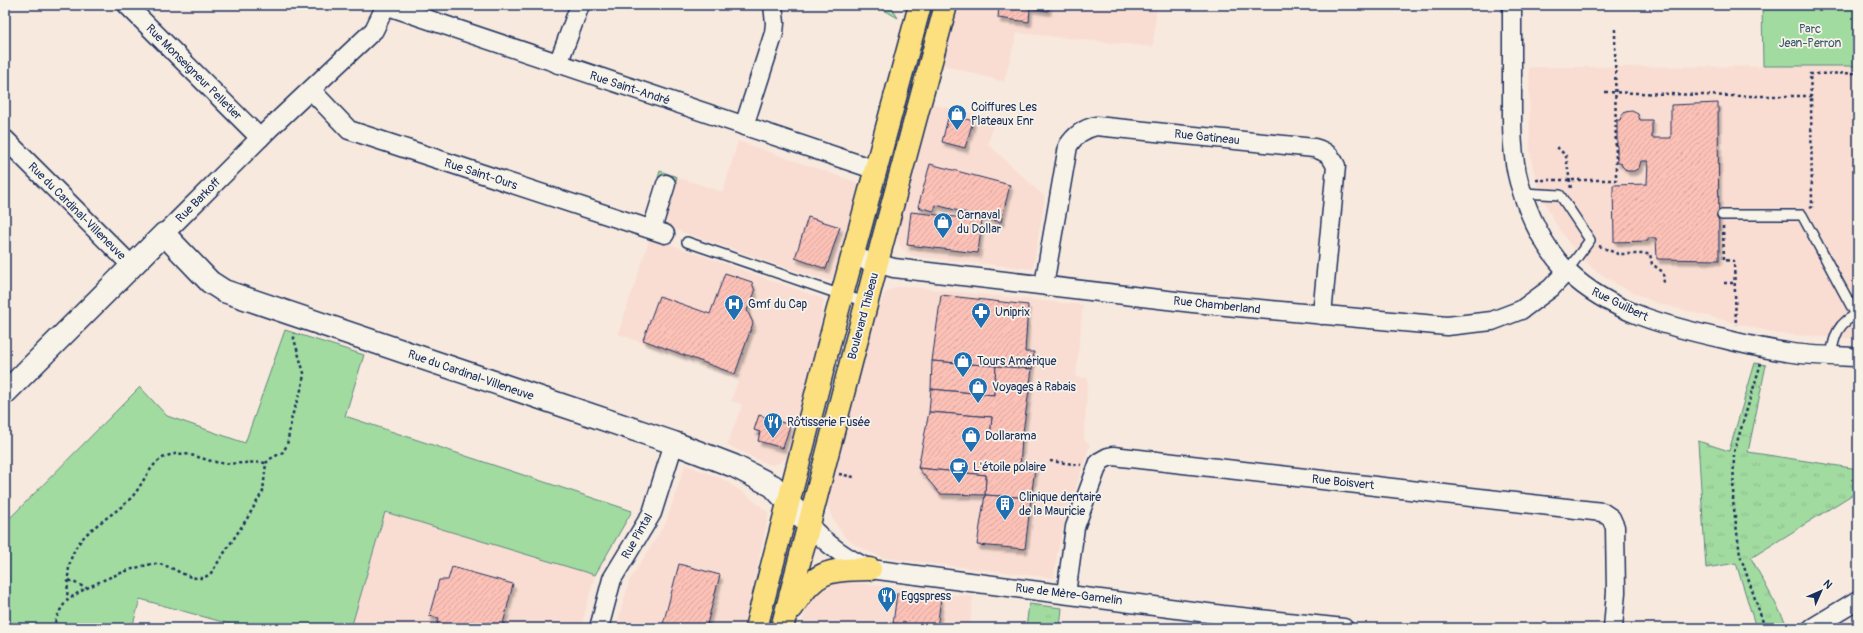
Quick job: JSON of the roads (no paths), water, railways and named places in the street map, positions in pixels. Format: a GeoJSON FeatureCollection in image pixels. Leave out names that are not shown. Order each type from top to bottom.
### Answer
{"type":"FeatureCollection","features":[{"type":"Feature","properties":{"kind":"main road"},"geometry":{"type":"LineString","coordinates":[[756,628],[842,295],[919,6]]}},
{"type":"Feature","properties":{"kind":"main road","name":"Boulevard Thibeau"},"geometry":{"type":"LineString","coordinates":[[783,625],[876,264],[945,10]]}},
{"type":"Feature","properties":{"kind":"main road"},"geometry":{"type":"LineString","coordinates":[[783,625],[805,588],[819,576],[840,570],[870,569]]}},
{"type":"Feature","properties":{"kind":"street","name":"Rue Monseigneur Pelletier"},"geometry":{"type":"LineString","coordinates":[[127,5],[260,138]]}},
{"type":"Feature","properties":{"kind":"street","name":"Rue Barkoff"},"geometry":{"type":"LineString","coordinates":[[5,393],[260,138],[374,30],[386,5]]}},
{"type":"Feature","properties":{"kind":"street","name":"Rue Saint-André"},"geometry":{"type":"LineString","coordinates":[[386,5],[876,170]]}},
{"type":"Feature","properties":{"kind":"street"},"geometry":{"type":"LineString","coordinates":[[558,64],[580,5]]}},
{"type":"Feature","properties":{"kind":"street"},"geometry":{"type":"LineString","coordinates":[[744,126],[774,33],[775,23],[773,5]]}},
{"type":"Feature","properties":{"kind":"street","name":"Rue Guilbert"},"geometry":{"type":"LineString","coordinates":[[1512,5],[1512,126],[1514,154],[1521,187],[1530,213],[1544,241],[1567,271],[1588,288],[1608,300],[1639,314],[1681,329],[1766,349],[1831,356],[1858,357]]}},
{"type":"Feature","properties":{"kind":"street"},"geometry":{"type":"LineString","coordinates":[[919,6],[945,10]]}},
{"type":"Feature","properties":{"kind":"street","name":"Rue Saint-Ours"},"geometry":{"type":"LineString","coordinates":[[311,90],[349,130],[659,231],[666,184]]}},
{"type":"Feature","properties":{"kind":"street","name":"Rue Gatineau"},"geometry":{"type":"LineString","coordinates":[[1044,285],[1068,146],[1073,138],[1087,128],[1096,126],[1314,148],[1324,151],[1332,157],[1336,166],[1322,316]]}},
{"type":"Feature","properties":{"kind":"street","name":"Rue du Cardinal-Villeneuve"},"geometry":{"type":"LineString","coordinates":[[5,138],[132,266]]}},
{"type":"Feature","properties":{"kind":"street","name":"Rue du Cardinal-Villeneuve"},"geometry":{"type":"LineString","coordinates":[[164,234],[216,287],[232,294],[674,443],[734,466],[773,486],[809,525]]}},
{"type":"Feature","properties":{"kind":"street","name":"Rue Chamberland"},"geometry":{"type":"LineString","coordinates":[[853,257],[894,268],[1193,303],[1322,316],[1447,326],[1476,324],[1492,321],[1521,310],[1551,288],[1567,271]]}},
{"type":"Feature","properties":{"kind":"street","name":"Rue Pintal"},"geometry":{"type":"LineString","coordinates":[[599,628],[612,579],[652,513],[674,443]]}},
{"type":"Feature","properties":{"kind":"street","name":"Rue Boisvert"},"geometry":{"type":"LineString","coordinates":[[1066,594],[1075,527],[1097,467],[1103,459],[1113,456],[1602,512],[1611,518],[1616,527],[1616,592],[1613,628]]}},
{"type":"Feature","properties":{"kind":"street","name":"Rue de Mère-Gamelin"},"geometry":{"type":"LineString","coordinates":[[809,525],[824,541],[840,554],[870,569],[1066,594],[1223,621],[1344,628]]}},
{"type":"Feature","properties":{"kind":"street"},"geometry":{"type":"LineString","coordinates":[[1812,628],[1858,600]]}},
{"type":"Feature","properties":{"kind":"lane"},"geometry":{"type":"LineString","coordinates":[[1521,187],[1560,195],[1590,240],[1567,271]]}},
{"type":"Feature","properties":{"kind":"lane"},"geometry":{"type":"LineString","coordinates":[[1722,215],[1802,215],[1857,315],[1846,321],[1838,329],[1833,339],[1831,356]]}},
{"type":"Feature","properties":{"kind":"lane"},"geometry":{"type":"LineString","coordinates":[[687,242],[866,302]]}},
{"type":"Feature","properties":{"kind":"place","name":"Coiffures Les Plateaux Enr"},"geometry":{"type":"Point","coordinates":[957,131]}},
{"type":"Feature","properties":{"kind":"place","name":"Carnaval du Dollar"},"geometry":{"type":"Point","coordinates":[943,239]}},
{"type":"Feature","properties":{"kind":"place","name":"Gmf du Cap"},"geometry":{"type":"Point","coordinates":[734,321]}},
{"type":"Feature","properties":{"kind":"place","name":"Uniprix"},"geometry":{"type":"Point","coordinates":[981,329]}},
{"type":"Feature","properties":{"kind":"place","name":"Tours Amérique"},"geometry":{"type":"Point","coordinates":[963,378]}},
{"type":"Feature","properties":{"kind":"place","name":"Voyages à Rabais"},"geometry":{"type":"Point","coordinates":[978,404]}},
{"type":"Feature","properties":{"kind":"place","name":"Rôtisserie Fusée"},"geometry":{"type":"Point","coordinates":[773,439]}},
{"type":"Feature","properties":{"kind":"place","name":"Dollarama"},"geometry":{"type":"Point","coordinates":[971,453]}},
{"type":"Feature","properties":{"kind":"place","name":"L'étoile polaire"},"geometry":{"type":"Point","coordinates":[959,484]}},
{"type":"Feature","properties":{"kind":"place","name":"Clinique dentaire de la Mauricie"},"geometry":{"type":"Point","coordinates":[1005,521]}},
{"type":"Feature","properties":{"kind":"place","name":"Eggspress"},"geometry":{"type":"Point","coordinates":[887,613]}},
{"type":"Feature","properties":{"kind":"park label","name":"Parc Jean-Perron"},"geometry":{"type":"Point","coordinates":[1810,36]}}]}
